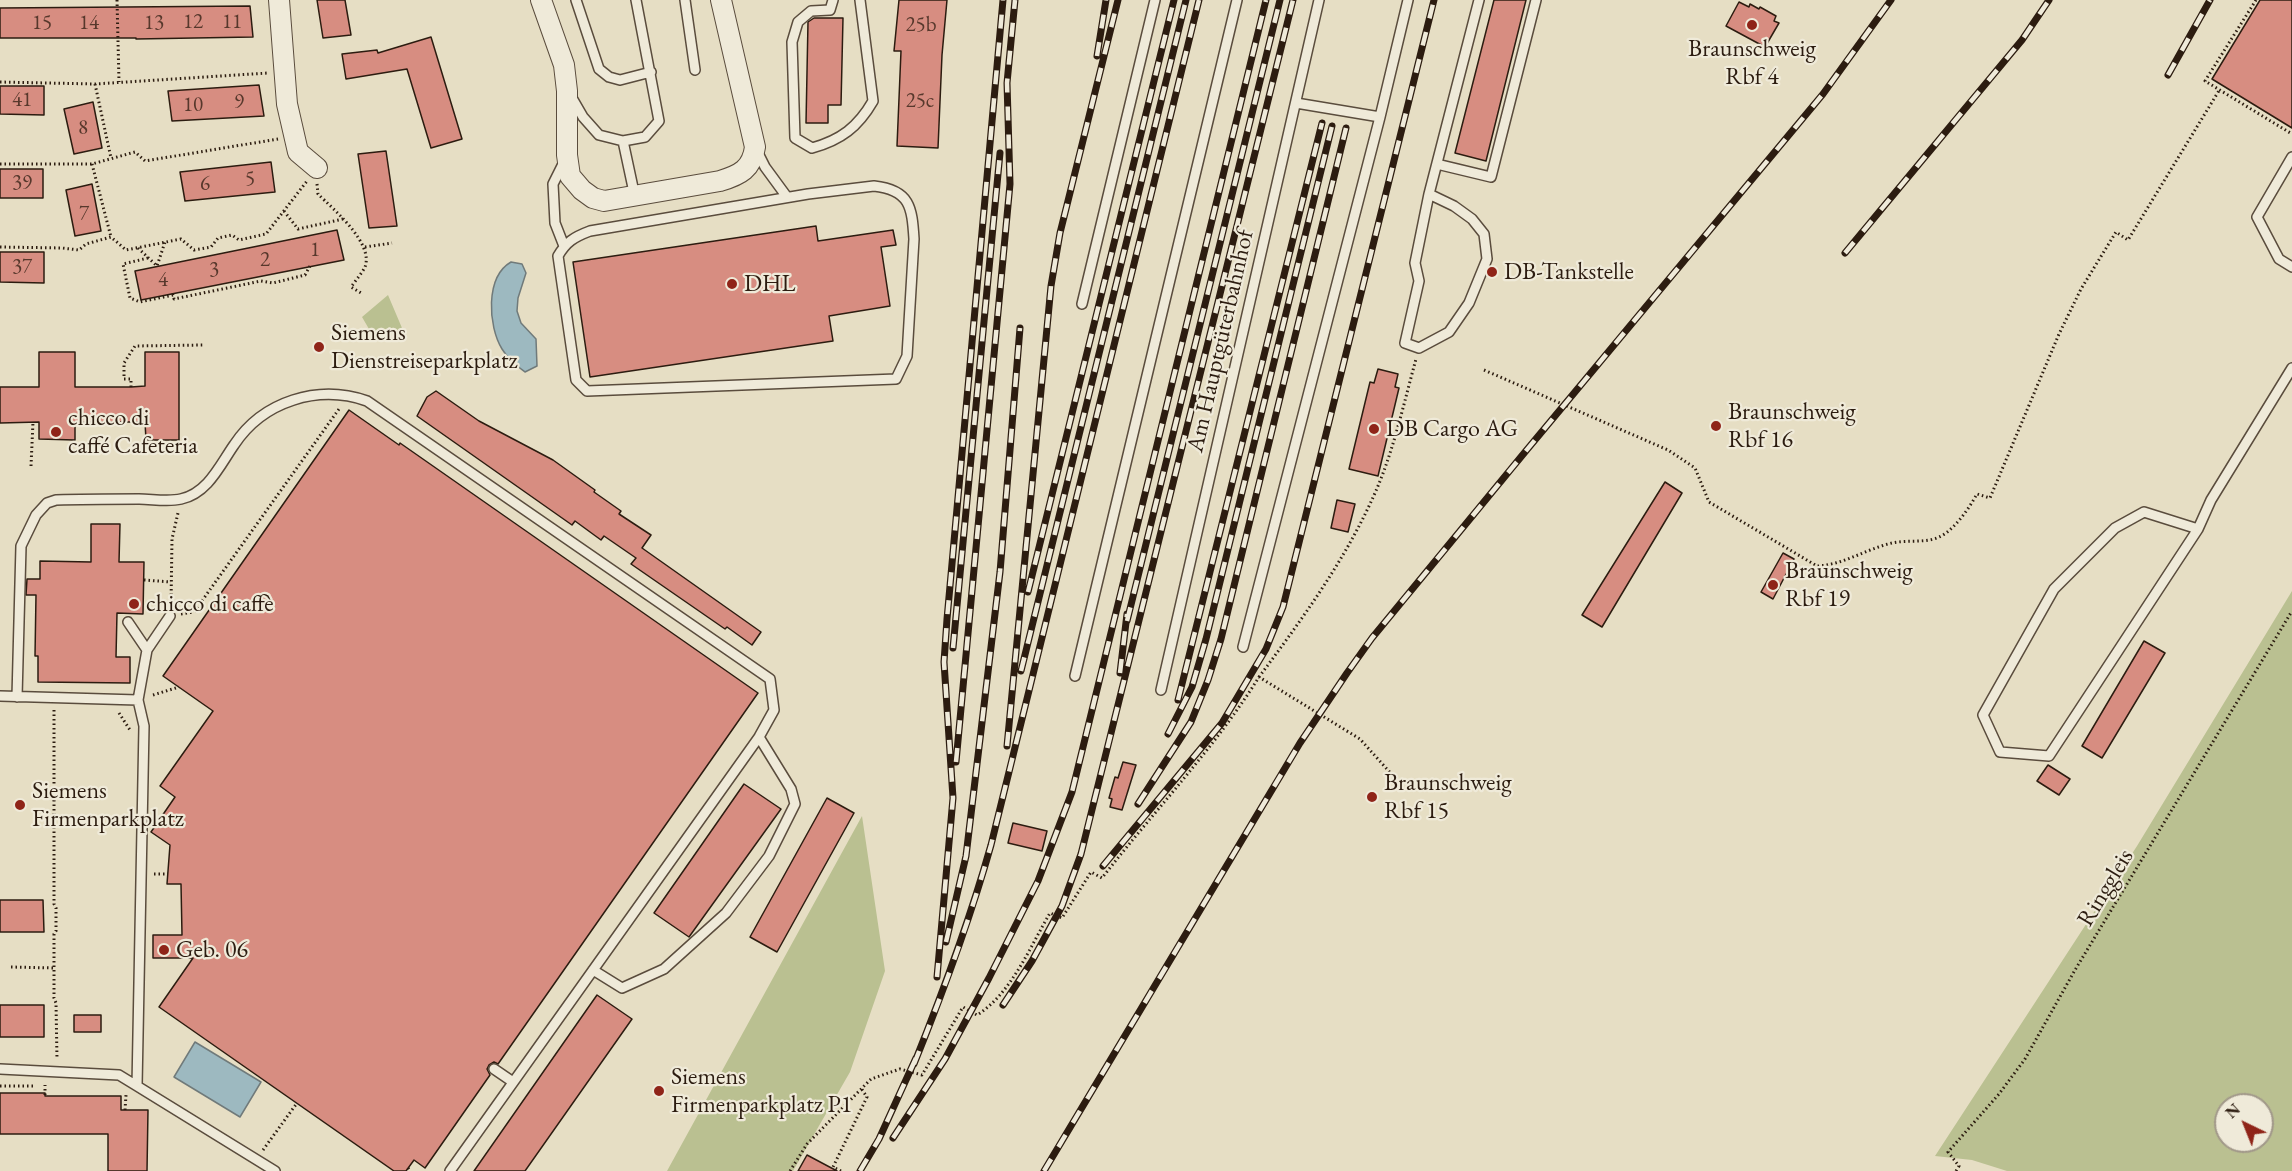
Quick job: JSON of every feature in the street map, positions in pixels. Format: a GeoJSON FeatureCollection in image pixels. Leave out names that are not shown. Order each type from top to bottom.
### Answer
{"type":"FeatureCollection","features":[{"type":"Feature","properties":{"kind":"street"},"geometry":{"type":"LineString","coordinates":[[279,0],[287,104],[297,152],[317,168]]}},
{"type":"Feature","properties":{"kind":"street"},"geometry":{"type":"LineString","coordinates":[[542,0],[564,64],[567,91],[567,155],[570,176],[582,190],[593,198],[604,201],[720,181],[739,176],[749,166],[755,147],[721,0]]}},
{"type":"Feature","properties":{"kind":"lane"},"geometry":{"type":"LineString","coordinates":[[576,0],[599,69],[609,77],[621,80],[651,72]]}},
{"type":"Feature","properties":{"kind":"lane"},"geometry":{"type":"LineString","coordinates":[[567,91],[583,117],[599,135],[623,141],[645,137],[658,121],[651,72],[636,0]]}},
{"type":"Feature","properties":{"kind":"lane"},"geometry":{"type":"LineString","coordinates":[[685,0],[695,70]]}},
{"type":"Feature","properties":{"kind":"lane"},"geometry":{"type":"LineString","coordinates":[[833,0],[830,10],[811,11],[798,22],[792,42],[795,138],[812,148],[832,142],[851,130],[865,115],[873,101],[859,0]]}},
{"type":"Feature","properties":{"kind":"lane"},"geometry":{"type":"LineString","coordinates":[[1082,304],[1155,0]]}},
{"type":"Feature","properties":{"kind":"lane"},"geometry":{"type":"LineString","coordinates":[[1075,676],[1237,0]]}},
{"type":"Feature","properties":{"kind":"lane","name":"Am Hauptgüterbahnhof"},"geometry":{"type":"LineString","coordinates":[[1161,690],[1319,0]]}},
{"type":"Feature","properties":{"kind":"lane"},"geometry":{"type":"LineString","coordinates":[[1243,647],[1408,0]]}},
{"type":"Feature","properties":{"kind":"lane"},"geometry":{"type":"LineString","coordinates":[[1429,194],[1454,206],[1472,219],[1484,234],[1487,259],[1469,303],[1449,332],[1419,348],[1405,343],[1419,281],[1415,263],[1429,194],[1479,0]]}},
{"type":"Feature","properties":{"kind":"lane"},"geometry":{"type":"LineString","coordinates":[[1437,164],[1491,177],[1536,0]]}},
{"type":"Feature","properties":{"kind":"lane"},"geometry":{"type":"LineString","coordinates":[[1296,103],[1380,117]]}},
{"type":"Feature","properties":{"kind":"lane"},"geometry":{"type":"LineString","coordinates":[[623,141],[635,196]]}},
{"type":"Feature","properties":{"kind":"lane"},"geometry":{"type":"LineString","coordinates":[[755,147],[765,167],[787,197]]}},
{"type":"Feature","properties":{"kind":"lane"},"geometry":{"type":"LineString","coordinates":[[564,246],[555,223],[553,184],[567,155]]}},
{"type":"Feature","properties":{"kind":"lane"},"geometry":{"type":"LineString","coordinates":[[2292,157],[2257,217],[2279,259],[2292,267]]}},
{"type":"Feature","properties":{"kind":"lane"},"geometry":{"type":"LineString","coordinates":[[874,186],[888,188],[906,199],[910,208],[914,238],[907,356],[896,379],[587,391],[576,380],[558,256],[564,246],[574,237],[590,231],[787,197],[874,186]]}},
{"type":"Feature","properties":{"kind":"lane"},"geometry":{"type":"LineString","coordinates":[[2198,529],[2144,512],[2115,528],[2054,588],[1983,715],[2000,752],[2049,756],[2198,529],[2211,500],[2292,368]]}},
{"type":"Feature","properties":{"kind":"lane"},"geometry":{"type":"LineString","coordinates":[[17,697],[21,546],[36,514],[47,503],[56,500],[181,499],[203,488],[217,472],[235,442],[258,417],[290,400],[321,393],[350,395],[367,400],[770,679],[774,710],[759,737],[450,1171]]}},
{"type":"Feature","properties":{"kind":"lane"},"geometry":{"type":"LineString","coordinates":[[137,1086],[144,726],[138,700],[147,650],[170,616]]}},
{"type":"Feature","properties":{"kind":"lane"},"geometry":{"type":"LineString","coordinates":[[128,622],[147,650]]}},
{"type":"Feature","properties":{"kind":"lane"},"geometry":{"type":"LineString","coordinates":[[0,696],[138,700]]}},
{"type":"Feature","properties":{"kind":"lane"},"geometry":{"type":"LineString","coordinates":[[593,970],[622,988],[664,969],[726,913],[769,856],[795,804],[791,789],[759,737]]}},
{"type":"Feature","properties":{"kind":"lane"},"geometry":{"type":"LineString","coordinates":[[0,1069],[119,1075],[275,1171]]}},
{"type":"Feature","properties":{"kind":"lane"},"geometry":{"type":"LineString","coordinates":[[494,1069],[513,1082]]}},
{"type":"Feature","properties":{"kind":"path"},"geometry":{"type":"LineString","coordinates":[[117,0],[119,82]]}},
{"type":"Feature","properties":{"kind":"path"},"geometry":{"type":"LineString","coordinates":[[2256,0],[2205,81],[2292,134]]}},
{"type":"Feature","properties":{"kind":"path"},"geometry":{"type":"LineString","coordinates":[[0,82],[95,84],[285,72]]}},
{"type":"Feature","properties":{"kind":"path"},"geometry":{"type":"LineString","coordinates":[[95,84],[111,159]]}},
{"type":"Feature","properties":{"kind":"path"},"geometry":{"type":"LineString","coordinates":[[1484,370],[1668,450],[1695,468],[1709,502],[1817,566],[1832,566],[1892,543],[1934,540],[1947,533],[1969,510],[1977,494],[1990,498],[2059,334],[2081,289],[2116,232],[2128,240],[2220,89]]}},
{"type":"Feature","properties":{"kind":"path"},"geometry":{"type":"LineString","coordinates":[[0,164],[92,164],[135,152],[145,160],[294,136]]}},
{"type":"Feature","properties":{"kind":"path"},"geometry":{"type":"LineString","coordinates":[[92,164],[111,237],[126,250],[181,239],[194,250],[211,247],[218,238],[232,235],[239,240],[266,234],[317,168]]}},
{"type":"Feature","properties":{"kind":"path"},"geometry":{"type":"LineString","coordinates":[[317,168],[318,194],[343,219],[365,247],[366,265],[351,286],[361,293]]}},
{"type":"Feature","properties":{"kind":"path"},"geometry":{"type":"LineString","coordinates":[[284,212],[298,229],[343,219]]}},
{"type":"Feature","properties":{"kind":"path"},"geometry":{"type":"LineString","coordinates":[[0,247],[79,250],[86,244],[111,237]]}},
{"type":"Feature","properties":{"kind":"path"},"geometry":{"type":"LineString","coordinates":[[138,248],[158,266],[165,242]]}},
{"type":"Feature","properties":{"kind":"path"},"geometry":{"type":"LineString","coordinates":[[365,247],[392,243]]}},
{"type":"Feature","properties":{"kind":"path"},"geometry":{"type":"LineString","coordinates":[[148,258],[123,264],[130,298],[140,302],[173,295],[174,299],[261,278],[273,282],[305,275],[310,267]]}},
{"type":"Feature","properties":{"kind":"path"},"geometry":{"type":"LineString","coordinates":[[223,284],[223,289]]}},
{"type":"Feature","properties":{"kind":"path"},"geometry":{"type":"LineString","coordinates":[[131,387],[131,379],[124,379],[124,363],[135,346],[204,345]]}},
{"type":"Feature","properties":{"kind":"path"},"geometry":{"type":"LineString","coordinates":[[790,1171],[807,1144],[871,1079],[900,1069],[922,1075],[963,1007],[977,1015],[992,1006],[1014,975],[1050,913],[1062,918],[1091,872],[1102,878],[1216,739],[1298,623],[1353,536],[1378,486],[1419,348]]}},
{"type":"Feature","properties":{"kind":"path"},"geometry":{"type":"LineString","coordinates":[[181,499],[172,539],[170,616],[194,612],[350,395]]}},
{"type":"Feature","properties":{"kind":"path"},"geometry":{"type":"LineString","coordinates":[[31,466],[33,422]]}},
{"type":"Feature","properties":{"kind":"path"},"geometry":{"type":"LineString","coordinates":[[144,580],[171,582]]}},
{"type":"Feature","properties":{"kind":"path","name":"Ringgleis"},"geometry":{"type":"LineString","coordinates":[[1956,1171],[1959,1166],[1948,1152],[1999,1094],[2025,1059],[2075,970],[2292,611]]}},
{"type":"Feature","properties":{"kind":"path"},"geometry":{"type":"LineString","coordinates":[[1259,677],[1360,739],[1395,778]]}},
{"type":"Feature","properties":{"kind":"path"},"geometry":{"type":"LineString","coordinates":[[54,699],[54,904],[56,920],[54,968],[57,1071]]}},
{"type":"Feature","properties":{"kind":"path"},"geometry":{"type":"LineString","coordinates":[[113,707],[130,730],[131,738]]}},
{"type":"Feature","properties":{"kind":"path"},"geometry":{"type":"LineString","coordinates":[[11,967],[54,968]]}},
{"type":"Feature","properties":{"kind":"path"},"geometry":{"type":"LineString","coordinates":[[45,1085],[45,1095]]}},
{"type":"Feature","properties":{"kind":"path"},"geometry":{"type":"LineString","coordinates":[[841,1171],[833,1167],[867,1097],[861,1088]]}},
{"type":"Feature","properties":{"kind":"path"},"geometry":{"type":"LineString","coordinates":[[256,1160],[297,1103]]}},
{"type":"Feature","properties":{"kind":"green space"},"geometry":{"type":"Polygon","coordinates":[[[388,295],[402,328],[376,341],[362,317],[388,295]]]}},
{"type":"Feature","properties":{"kind":"green space"},"geometry":{"type":"Polygon","coordinates":[[[2292,591],[2292,1171],[2007,1171],[1972,1160],[1935,1156],[2137,846],[2292,591]]]}},
{"type":"Feature","properties":{"kind":"green space"},"geometry":{"type":"Polygon","coordinates":[[[862,816],[885,971],[850,1072],[793,1171],[667,1171],[862,816]]]}},
{"type":"Feature","properties":{"kind":"water"},"geometry":{"type":"Polygon","coordinates":[[[511,262],[522,264],[526,273],[518,298],[517,311],[521,323],[536,339],[537,366],[525,372],[502,349],[497,339],[492,315],[493,290],[503,269],[511,262]]]}},
{"type":"Feature","properties":{"kind":"water"},"geometry":{"type":"Polygon","coordinates":[[[195,1042],[261,1082],[240,1117],[174,1077],[195,1042]]]}},
{"type":"Feature","properties":{"kind":"building"},"geometry":{"type":"Polygon","coordinates":[[[317,0],[345,0],[351,35],[323,38],[317,0]]]}},
{"type":"Feature","properties":{"kind":"building"},"geometry":{"type":"Polygon","coordinates":[[[899,0],[947,0],[938,148],[897,146],[901,51],[894,51],[899,0]]]}},
{"type":"Feature","properties":{"kind":"building"},"geometry":{"type":"Polygon","coordinates":[[[1494,0],[1526,0],[1486,161],[1455,153],[1494,0]]]}},
{"type":"Feature","properties":{"kind":"building"},"geometry":{"type":"Polygon","coordinates":[[[2260,0],[2292,0],[2292,128],[2212,79],[2260,0]]]}},
{"type":"Feature","properties":{"kind":"building","name":"Braunschweig Rbf 4"},"geometry":{"type":"Polygon","coordinates":[[[1739,2],[1749,7],[1750,4],[1759,9],[1760,7],[1776,16],[1774,21],[1779,23],[1765,47],[1726,26],[1739,2]]]}},
{"type":"Feature","properties":{"kind":"building"},"geometry":{"type":"Polygon","coordinates":[[[250,6],[253,37],[0,38],[0,8],[250,6]]]}},
{"type":"Feature","properties":{"kind":"building"},"geometry":{"type":"Polygon","coordinates":[[[814,18],[843,18],[841,105],[828,105],[828,123],[806,123],[808,22],[814,18]]]}},
{"type":"Feature","properties":{"kind":"building"},"geometry":{"type":"Polygon","coordinates":[[[431,37],[462,139],[431,148],[407,69],[346,79],[342,54],[377,50],[378,53],[431,37]]]}},
{"type":"Feature","properties":{"kind":"building"},"geometry":{"type":"Polygon","coordinates":[[[259,85],[264,116],[172,121],[168,91],[259,85]]]}},
{"type":"Feature","properties":{"kind":"building"},"geometry":{"type":"Polygon","coordinates":[[[0,86],[44,86],[44,115],[0,114],[0,86]]]}},
{"type":"Feature","properties":{"kind":"building"},"geometry":{"type":"Polygon","coordinates":[[[93,102],[102,148],[74,154],[64,109],[93,102]]]}},
{"type":"Feature","properties":{"kind":"building"},"geometry":{"type":"Polygon","coordinates":[[[386,151],[397,226],[369,228],[358,154],[386,151]]]}},
{"type":"Feature","properties":{"kind":"building"},"geometry":{"type":"Polygon","coordinates":[[[271,162],[275,192],[185,201],[180,172],[271,162]]]}},
{"type":"Feature","properties":{"kind":"building"},"geometry":{"type":"Polygon","coordinates":[[[0,169],[43,169],[43,198],[0,198],[0,169]]]}},
{"type":"Feature","properties":{"kind":"building"},"geometry":{"type":"Polygon","coordinates":[[[92,184],[101,231],[75,236],[66,190],[92,184]]]}},
{"type":"Feature","properties":{"kind":"building","name":"DHL"},"geometry":{"type":"Polygon","coordinates":[[[816,226],[818,241],[893,230],[896,245],[881,247],[890,306],[829,316],[833,341],[590,377],[573,262],[816,226]]]}},
{"type":"Feature","properties":{"kind":"building"},"geometry":{"type":"Polygon","coordinates":[[[337,230],[344,260],[141,300],[135,271],[337,230]]]}},
{"type":"Feature","properties":{"kind":"building"},"geometry":{"type":"Polygon","coordinates":[[[0,252],[44,252],[44,283],[0,282],[0,252]]]}},
{"type":"Feature","properties":{"kind":"building"},"geometry":{"type":"Polygon","coordinates":[[[39,352],[75,352],[75,387],[131,387],[145,386],[145,352],[179,352],[179,440],[146,440],[145,422],[75,422],[75,440],[39,439],[39,422],[0,423],[0,387],[39,387],[39,352]]]}},
{"type":"Feature","properties":{"kind":"building","name":"DB Cargo AG"},"geometry":{"type":"Polygon","coordinates":[[[1378,369],[1398,374],[1395,387],[1399,388],[1378,476],[1349,469],[1370,382],[1374,383],[1378,369]]]}},
{"type":"Feature","properties":{"kind":"building"},"geometry":{"type":"Polygon","coordinates":[[[436,391],[479,421],[553,460],[621,511],[619,514],[651,535],[642,548],[761,632],[752,645],[631,564],[636,558],[604,536],[601,540],[575,521],[572,525],[417,416],[427,397],[436,391]]]}},
{"type":"Feature","properties":{"kind":"building"},"geometry":{"type":"Polygon","coordinates":[[[349,410],[399,445],[400,443],[758,693],[498,1064],[494,1062],[489,1065],[487,1069],[490,1075],[425,1168],[414,1160],[406,1171],[394,1171],[159,1007],[193,958],[153,958],[153,935],[182,935],[181,884],[167,884],[170,845],[151,832],[175,797],[160,786],[213,711],[163,676],[349,410]]]}},
{"type":"Feature","properties":{"kind":"building"},"geometry":{"type":"Polygon","coordinates":[[[1665,482],[1682,493],[1602,627],[1582,615],[1665,482]]]}},
{"type":"Feature","properties":{"kind":"building"},"geometry":{"type":"Polygon","coordinates":[[[1337,500],[1355,504],[1348,532],[1331,528],[1337,500]]]}},
{"type":"Feature","properties":{"kind":"building"},"geometry":{"type":"Polygon","coordinates":[[[91,524],[120,524],[119,562],[144,562],[143,614],[117,613],[116,657],[130,657],[130,683],[38,682],[38,656],[35,656],[36,595],[26,595],[27,579],[40,579],[40,561],[91,562],[91,524]]]}},
{"type":"Feature","properties":{"kind":"building"},"geometry":{"type":"Polygon","coordinates":[[[1783,553],[1794,559],[1773,599],[1761,592],[1783,553]]]}},
{"type":"Feature","properties":{"kind":"building"},"geometry":{"type":"Polygon","coordinates":[[[2144,641],[2165,653],[2102,758],[2082,746],[2144,641]]]}},
{"type":"Feature","properties":{"kind":"building"},"geometry":{"type":"Polygon","coordinates":[[[1123,762],[1136,765],[1122,810],[1110,807],[1112,799],[1109,798],[1115,777],[1118,778],[1123,762]]]}},
{"type":"Feature","properties":{"kind":"building"},"geometry":{"type":"Polygon","coordinates":[[[2048,765],[2070,779],[2059,795],[2037,781],[2048,765]]]}},
{"type":"Feature","properties":{"kind":"building"},"geometry":{"type":"Polygon","coordinates":[[[744,784],[781,809],[689,937],[654,913],[744,784]]]}},
{"type":"Feature","properties":{"kind":"building"},"geometry":{"type":"Polygon","coordinates":[[[827,798],[854,813],[777,952],[750,937],[827,798]]]}},
{"type":"Feature","properties":{"kind":"building"},"geometry":{"type":"Polygon","coordinates":[[[1013,823],[1047,831],[1042,851],[1008,843],[1013,823]]]}},
{"type":"Feature","properties":{"kind":"building"},"geometry":{"type":"Polygon","coordinates":[[[0,900],[43,900],[44,932],[0,932],[0,900]]]}},
{"type":"Feature","properties":{"kind":"building"},"geometry":{"type":"Polygon","coordinates":[[[597,995],[632,1019],[525,1171],[474,1171],[597,995]]]}},
{"type":"Feature","properties":{"kind":"building"},"geometry":{"type":"Polygon","coordinates":[[[0,1005],[44,1005],[44,1037],[0,1037],[0,1005]]]}},
{"type":"Feature","properties":{"kind":"building"},"geometry":{"type":"Polygon","coordinates":[[[74,1015],[101,1015],[101,1032],[74,1032],[74,1015]]]}},
{"type":"Feature","properties":{"kind":"building"},"geometry":{"type":"Polygon","coordinates":[[[0,1093],[45,1093],[45,1096],[121,1096],[121,1110],[148,1110],[147,1171],[108,1171],[108,1134],[0,1134],[0,1093]]]}},
{"type":"Feature","properties":{"kind":"building"},"geometry":{"type":"Polygon","coordinates":[[[807,1155],[837,1171],[798,1171],[807,1155]]]}},
{"type":"Feature","properties":{"kind":"railway"},"geometry":{"type":"LineString","coordinates":[[937,977],[953,798],[944,662],[1003,0]]}},
{"type":"Feature","properties":{"kind":"railway"},"geometry":{"type":"LineString","coordinates":[[956,762],[1010,184],[1007,83],[1015,0]]}},
{"type":"Feature","properties":{"kind":"railway"},"geometry":{"type":"LineString","coordinates":[[1097,56],[1106,0]]}},
{"type":"Feature","properties":{"kind":"railway"},"geometry":{"type":"LineString","coordinates":[[1007,746],[1051,286],[1060,233],[1118,0]]}},
{"type":"Feature","properties":{"kind":"railway"},"geometry":{"type":"LineString","coordinates":[[1028,592],[1174,0]]}},
{"type":"Feature","properties":{"kind":"railway"},"geometry":{"type":"LineString","coordinates":[[1021,671],[1186,0]]}},
{"type":"Feature","properties":{"kind":"railway"},"geometry":{"type":"LineString","coordinates":[[914,1064],[956,956],[991,845],[1199,0]]}},
{"type":"Feature","properties":{"kind":"railway"},"geometry":{"type":"LineString","coordinates":[[893,1138],[945,1059],[989,978],[1038,881],[1072,792],[1266,0]]}},
{"type":"Feature","properties":{"kind":"railway"},"geometry":{"type":"LineString","coordinates":[[1127,621],[1280,0]]}},
{"type":"Feature","properties":{"kind":"railway"},"geometry":{"type":"LineString","coordinates":[[1003,1005],[1032,961],[1062,906],[1081,854],[1293,0]]}},
{"type":"Feature","properties":{"kind":"railway"},"geometry":{"type":"LineString","coordinates":[[1103,866],[1222,723],[1266,649],[1283,607],[1434,0]]}},
{"type":"Feature","properties":{"kind":"railway"},"geometry":{"type":"LineString","coordinates":[[1044,1171],[1300,743],[1372,638],[1823,94],[1891,0]]}},
{"type":"Feature","properties":{"kind":"railway"},"geometry":{"type":"LineString","coordinates":[[1845,253],[2022,40],[2049,0]]}},
{"type":"Feature","properties":{"kind":"railway"},"geometry":{"type":"LineString","coordinates":[[2168,75],[2210,0]]}},
{"type":"Feature","properties":{"kind":"railway"},"geometry":{"type":"LineString","coordinates":[[1178,700],[1322,123]]}},
{"type":"Feature","properties":{"kind":"railway"},"geometry":{"type":"LineString","coordinates":[[1168,734],[1192,687],[1206,639],[1332,126]]}},
{"type":"Feature","properties":{"kind":"railway"},"geometry":{"type":"LineString","coordinates":[[1138,804],[1191,722],[1221,639],[1346,128]]}},
{"type":"Feature","properties":{"kind":"railway"},"geometry":{"type":"LineString","coordinates":[[953,648],[1000,153]]}},
{"type":"Feature","properties":{"kind":"railway"},"geometry":{"type":"LineString","coordinates":[[946,942],[966,856],[1000,572],[1020,328]]}},
{"type":"Feature","properties":{"kind":"railway"},"geometry":{"type":"LineString","coordinates":[[1120,673],[1127,614]]}},
{"type":"Feature","properties":{"kind":"railway"},"geometry":{"type":"LineString","coordinates":[[860,1171],[879,1139],[916,1058]]}},
{"type":"Feature","properties":{"kind":"place","name":"Braunschweig Rbf 4"},"geometry":{"type":"Point","coordinates":[1752,25]}},
{"type":"Feature","properties":{"kind":"place","name":"DB-Tankstelle"},"geometry":{"type":"Point","coordinates":[1492,272]}},
{"type":"Feature","properties":{"kind":"place","name":"DHL"},"geometry":{"type":"Point","coordinates":[732,284]}},
{"type":"Feature","properties":{"kind":"place","name":"Siemens Dienstreiseparkplatz"},"geometry":{"type":"Point","coordinates":[319,347]}},
{"type":"Feature","properties":{"kind":"place","name":"Braunschweig Rbf 16"},"geometry":{"type":"Point","coordinates":[1716,426]}},
{"type":"Feature","properties":{"kind":"place","name":"DB Cargo AG"},"geometry":{"type":"Point","coordinates":[1374,429]}},
{"type":"Feature","properties":{"kind":"place","name":"chicco di caffé Cafeteria"},"geometry":{"type":"Point","coordinates":[56,432]}},
{"type":"Feature","properties":{"kind":"place","name":"Braunschweig Rbf 19"},"geometry":{"type":"Point","coordinates":[1773,585]}},
{"type":"Feature","properties":{"kind":"place","name":"chicco di caffè"},"geometry":{"type":"Point","coordinates":[134,604]}},
{"type":"Feature","properties":{"kind":"place","name":"Braunschweig Rbf 15"},"geometry":{"type":"Point","coordinates":[1372,797]}},
{"type":"Feature","properties":{"kind":"place","name":"Siemens Firmenparkplatz"},"geometry":{"type":"Point","coordinates":[20,805]}},
{"type":"Feature","properties":{"kind":"place","name":"Geb. 06"},"geometry":{"type":"Point","coordinates":[164,950]}},
{"type":"Feature","properties":{"kind":"place","name":"Siemens Firmenparkplatz P1"},"geometry":{"type":"Point","coordinates":[659,1091]}}]}
